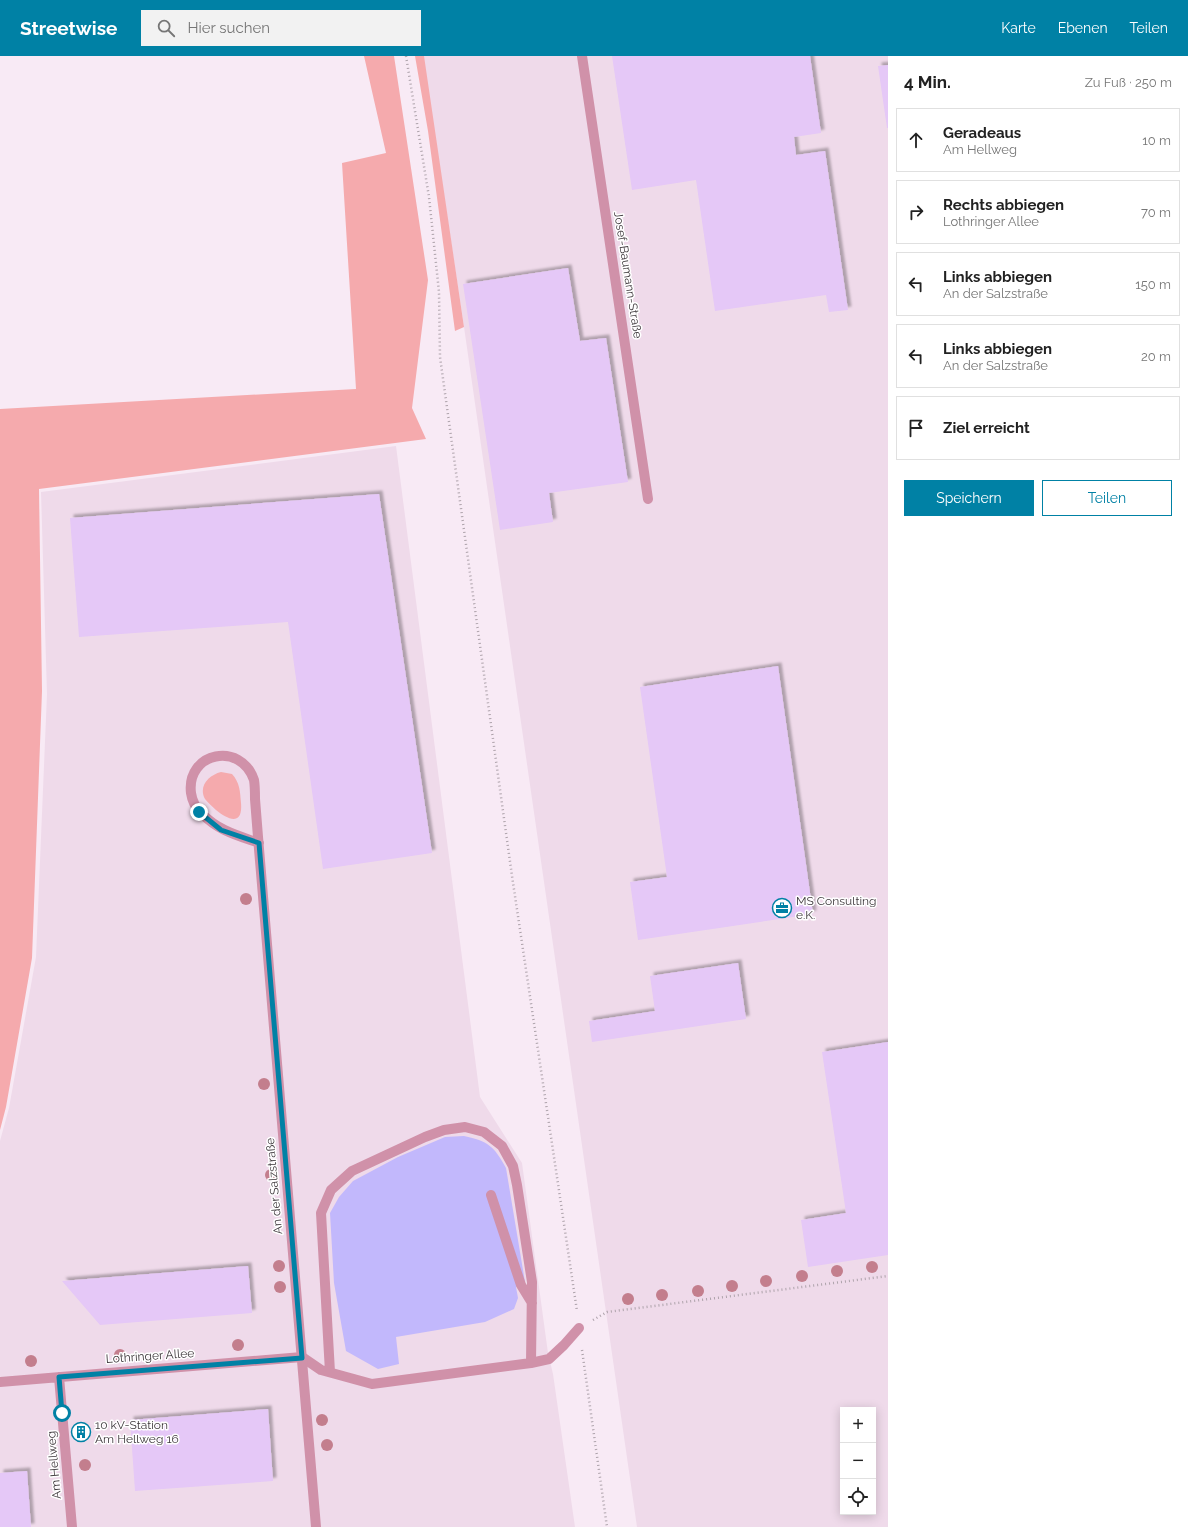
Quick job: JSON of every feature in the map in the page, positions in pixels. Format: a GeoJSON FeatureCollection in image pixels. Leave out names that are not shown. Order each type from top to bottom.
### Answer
{"type":"FeatureCollection","features":[{"type":"Feature","properties":{"kind":"street","name":"Josef-Baumann-Straße"},"geometry":{"type":"LineString","coordinates":[[582,56],[648,499]]}},
{"type":"Feature","properties":{"kind":"street","name":"An der Salzstraße"},"geometry":{"type":"LineString","coordinates":[[259,843],[221,830],[199,812],[192,799],[190,785],[194,771],[202,762],[215,756],[230,756],[244,763],[254,780],[316,1527]]}},
{"type":"Feature","properties":{"kind":"street"},"geometry":{"type":"LineString","coordinates":[[330,1372],[321,1213],[331,1190],[352,1171],[425,1137],[444,1130],[464,1127],[484,1132],[502,1146],[513,1166],[532,1282],[531,1363]]}},
{"type":"Feature","properties":{"kind":"street"},"geometry":{"type":"LineString","coordinates":[[491,1195],[521,1284],[532,1303]]}},
{"type":"Feature","properties":{"kind":"street"},"geometry":{"type":"LineString","coordinates":[[302,1358],[321,1370],[372,1384],[531,1363],[549,1359],[579,1328]]}},
{"type":"Feature","properties":{"kind":"street","name":"Lothringer Allee"},"geometry":{"type":"LineString","coordinates":[[0,1382],[302,1358]]}},
{"type":"Feature","properties":{"kind":"street","name":"Am Hellweg"},"geometry":{"type":"LineString","coordinates":[[59,1377],[72,1527]]}},
{"type":"Feature","properties":{"kind":"path"},"geometry":{"type":"LineString","coordinates":[[406,56],[429,197],[439,292],[440,357],[442,372],[512,876],[607,1527]]}},
{"type":"Feature","properties":{"kind":"path"},"geometry":{"type":"LineString","coordinates":[[579,1328],[607,1312],[888,1276]]}},
{"type":"Feature","properties":{"kind":"shaded area"},"geometry":{"type":"Polygon","coordinates":[[[364,56],[394,56],[428,280],[412,408],[426,439],[39,489],[42,691],[32,958],[6,1107],[0,1130],[0,409],[356,389],[342,163],[386,153],[364,56]]]}},
{"type":"Feature","properties":{"kind":"shaded area"},"geometry":{"type":"Polygon","coordinates":[[[415,56],[424,56],[464,327],[455,331],[428,131],[415,56]]]}},
{"type":"Feature","properties":{"kind":"shaded area"},"geometry":{"type":"Polygon","coordinates":[[[423,56],[888,56],[888,1527],[637,1527],[464,327],[423,56]]]}},
{"type":"Feature","properties":{"kind":"shaded area"},"geometry":{"type":"Polygon","coordinates":[[[396,446],[480,1097],[522,1163],[548,1353],[553,1374],[575,1527],[0,1527],[0,1141],[9,1108],[36,957],[47,694],[41,492],[396,446]]]}},
{"type":"Feature","properties":{"kind":"shaded area"},"geometry":{"type":"Polygon","coordinates":[[[221,772],[232,774],[235,777],[239,787],[241,810],[240,815],[234,819],[221,814],[216,810],[207,802],[203,794],[204,786],[209,778],[221,772]]]}},
{"type":"Feature","properties":{"kind":"shaded area"},"geometry":{"type":"Polygon","coordinates":[[[464,1136],[479,1140],[490,1146],[498,1154],[506,1168],[525,1282],[516,1287],[518,1298],[514,1309],[485,1322],[396,1337],[399,1364],[378,1369],[346,1351],[334,1283],[330,1213],[339,1197],[353,1181],[398,1157],[445,1137],[464,1136]]]}},
{"type":"Feature","properties":{"kind":"building"},"geometry":{"type":"Polygon","coordinates":[[[612,56],[810,56],[821,133],[794,137],[796,155],[825,151],[848,310],[829,312],[826,295],[715,311],[696,180],[632,190],[612,56]]]}},
{"type":"Feature","properties":{"kind":"building"},"geometry":{"type":"Polygon","coordinates":[[[888,65],[888,128],[887,128],[878,66],[888,65]]]}},
{"type":"Feature","properties":{"kind":"building"},"geometry":{"type":"Polygon","coordinates":[[[568,268],[580,341],[606,338],[628,482],[549,493],[553,522],[500,530],[463,284],[568,268]]]}},
{"type":"Feature","properties":{"kind":"building"},"geometry":{"type":"Polygon","coordinates":[[[379,494],[432,853],[323,869],[288,622],[79,637],[70,518],[379,494]]]}},
{"type":"Feature","properties":{"kind":"building"},"geometry":{"type":"Polygon","coordinates":[[[778,666],[813,914],[638,940],[630,882],[667,877],[640,687],[778,666]]]}},
{"type":"Feature","properties":{"kind":"building"},"geometry":{"type":"Polygon","coordinates":[[[738,963],[746,1019],[592,1042],[589,1021],[655,1011],[650,976],[738,963]]]}},
{"type":"Feature","properties":{"kind":"building"},"geometry":{"type":"Polygon","coordinates":[[[888,1042],[888,1255],[808,1267],[801,1220],[846,1213],[822,1052],[888,1042]]]}},
{"type":"Feature","properties":{"kind":"building"},"geometry":{"type":"Polygon","coordinates":[[[248,1266],[252,1313],[100,1325],[62,1281],[248,1266]]]}},
{"type":"Feature","properties":{"kind":"building"},"geometry":{"type":"Polygon","coordinates":[[[268,1409],[273,1481],[135,1491],[130,1420],[268,1409]]]}},
{"type":"Feature","properties":{"kind":"building","name":"10 kV-Station Am Hellweg 16"},"geometry":{"type":"Polygon","coordinates":[[[83,1427],[83,1436],[79,1437],[79,1428],[83,1427]]]}},
{"type":"Feature","properties":{"kind":"building"},"geometry":{"type":"Polygon","coordinates":[[[27,1471],[31,1527],[0,1527],[0,1473],[27,1471]]]}},
{"type":"Feature","properties":{"kind":"place","name":"MS Consulting e.K."},"geometry":{"type":"Point","coordinates":[782,908]}},
{"type":"Feature","properties":{"kind":"place","name":"10 kV-Station Am Hellweg 16"},"geometry":{"type":"Point","coordinates":[81,1432]}},
{"type":"Feature","properties":{"kind":"route"},"geometry":{"type":"LineString","coordinates":[[62,1413],[59,1377],[302,1358],[259,843],[221,830],[199,812]]}}]}
